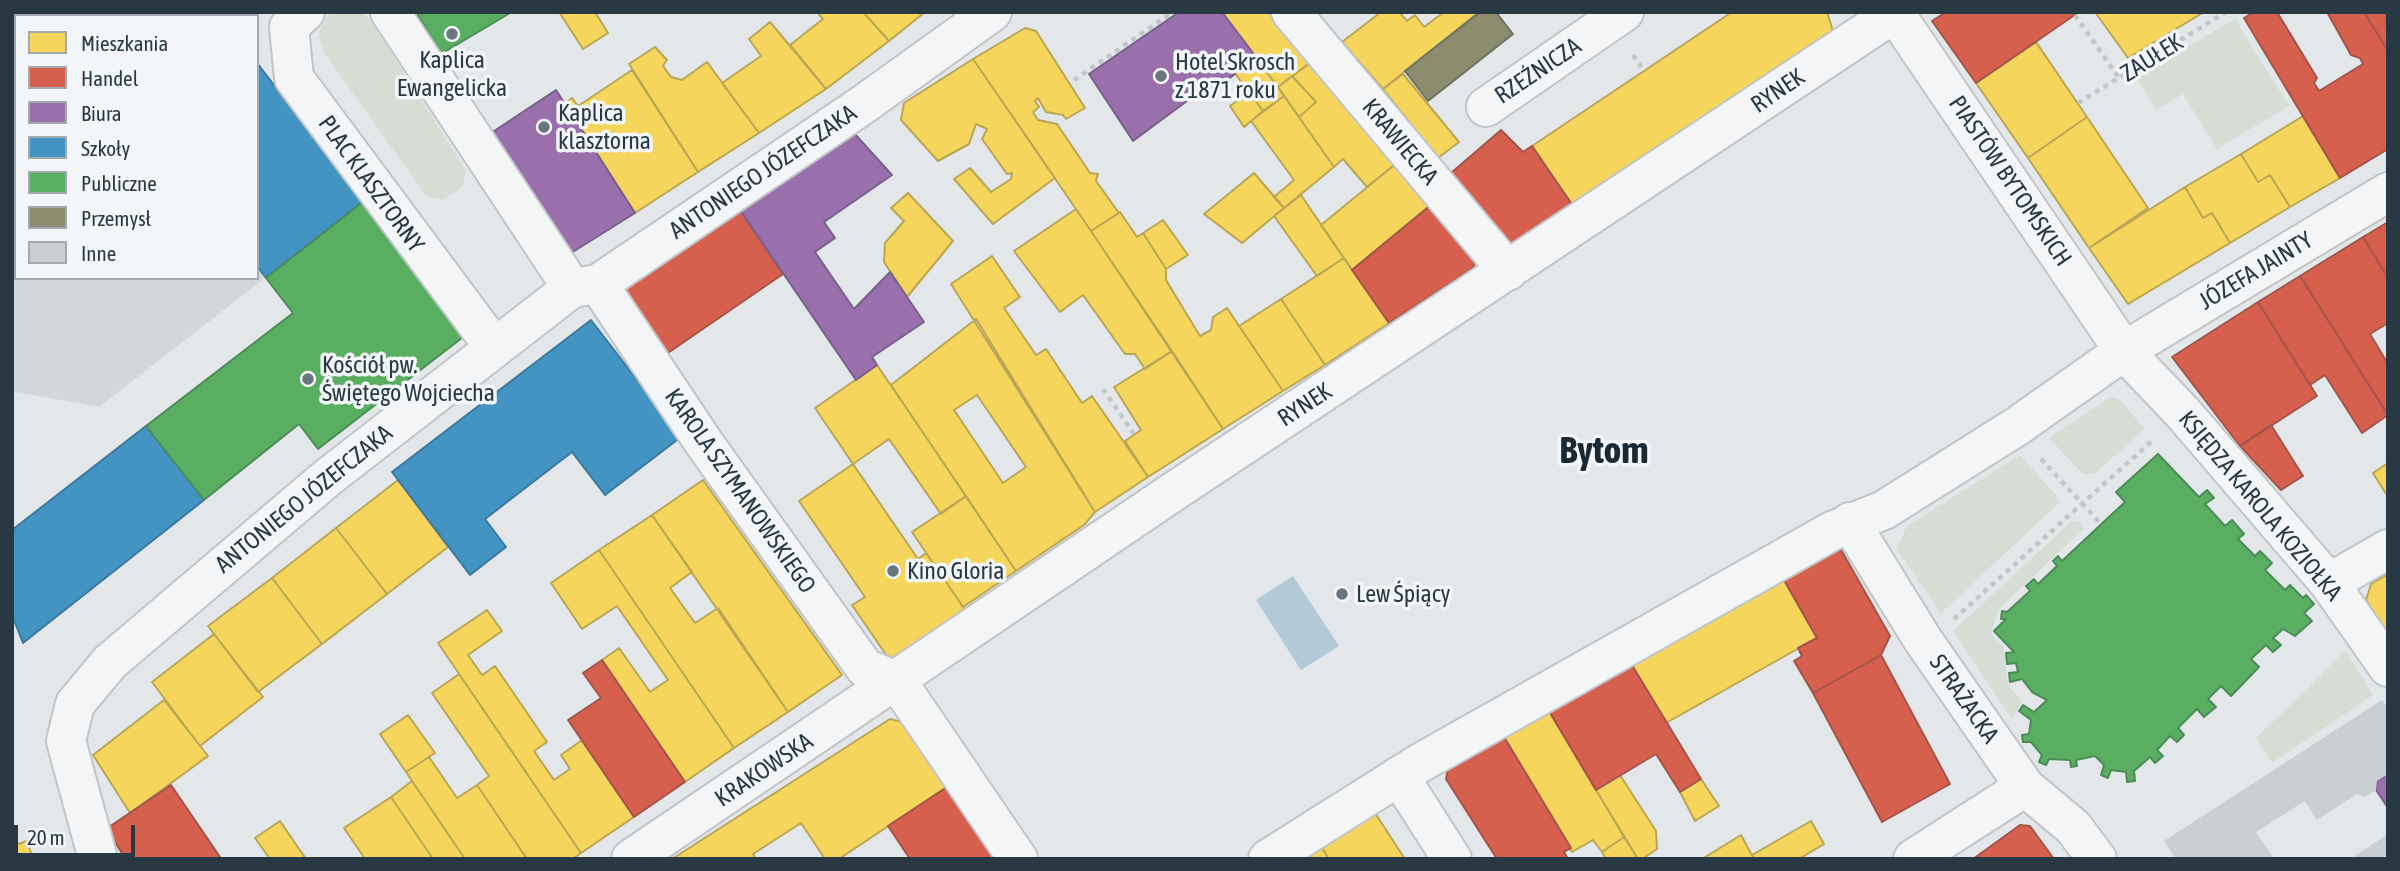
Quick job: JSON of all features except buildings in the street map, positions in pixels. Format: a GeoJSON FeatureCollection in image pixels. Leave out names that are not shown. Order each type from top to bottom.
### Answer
{"type":"FeatureCollection","features":[{"type":"Feature","properties":{"kind":"street","name":"PLAC KLASZTORNY"},"geometry":{"type":"LineString","coordinates":[[305,12],[289,27],[294,78],[494,347]]}},
{"type":"Feature","properties":{"kind":"street"},"geometry":{"type":"LineString","coordinates":[[390,12],[585,286]]}},
{"type":"Feature","properties":{"kind":"street","name":"ANTONIEGO JÓZEFCZAKA"},"geometry":{"type":"LineString","coordinates":[[98,859],[66,741],[75,704],[110,662],[327,478],[494,347],[864,104],[992,12]]}},
{"type":"Feature","properties":{"kind":"street","name":"KRAWIECKA"},"geometry":{"type":"LineString","coordinates":[[1291,12],[1508,271]]}},
{"type":"Feature","properties":{"kind":"street","name":"RZEŹNICZA"},"geometry":{"type":"LineString","coordinates":[[1486,107],[1624,12]]}},
{"type":"Feature","properties":{"kind":"street","name":"RYNEK"},"geometry":{"type":"LineString","coordinates":[[897,681],[1170,494],[1895,12]]}},
{"type":"Feature","properties":{"kind":"street","name":"PIASTÓW BYTOMSKICH"},"geometry":{"type":"LineString","coordinates":[[1895,12],[2124,351]]}},
{"type":"Feature","properties":{"kind":"street","name":"JÓZEFA JAINTY"},"geometry":{"type":"LineString","coordinates":[[2124,351],[2388,192]]}},
{"type":"Feature","properties":{"kind":"street","name":"KAROLA SZYMANOWSKIEGO"},"geometry":{"type":"LineString","coordinates":[[585,286],[705,443],[865,668],[897,681]]}},
{"type":"Feature","properties":{"kind":"street"},"geometry":{"type":"LineString","coordinates":[[1268,859],[1399,776],[1850,522],[1885,510],[2016,427],[2124,351]]}},
{"type":"Feature","properties":{"kind":"street","name":"KSIĘDZA KAROLA KOZIOŁKA"},"geometry":{"type":"LineString","coordinates":[[2124,351],[2183,413],[2329,583],[2388,667]]}},
{"type":"Feature","properties":{"kind":"street","name":"STRAŻACKA"},"geometry":{"type":"LineString","coordinates":[[1850,522],[1923,640],[2025,787],[2073,827],[2097,859]]}},
{"type":"Feature","properties":{"kind":"street"},"geometry":{"type":"LineString","coordinates":[[2329,583],[2388,549]]}},
{"type":"Feature","properties":{"kind":"street"},"geometry":{"type":"LineString","coordinates":[[897,681],[1018,859]]}},
{"type":"Feature","properties":{"kind":"street","name":"KRAKOWSKA"},"geometry":{"type":"LineString","coordinates":[[647,854],[897,681]]}},
{"type":"Feature","properties":{"kind":"street"},"geometry":{"type":"LineString","coordinates":[[1399,776],[1452,859]]}},
{"type":"Feature","properties":{"kind":"street"},"geometry":{"type":"LineString","coordinates":[[1913,859],[2025,787]]}},
{"type":"Feature","properties":{"kind":"path"},"geometry":{"type":"LineString","coordinates":[[1074,79],[1173,12]]}},
{"type":"Feature","properties":{"kind":"path","name":"ZAUŁEK"},"geometry":{"type":"LineString","coordinates":[[2078,103],[2226,12]]}},
{"type":"Feature","properties":{"kind":"path"},"geometry":{"type":"LineString","coordinates":[[2076,15],[2119,78]]}},
{"type":"Feature","properties":{"kind":"path"},"geometry":{"type":"LineString","coordinates":[[1103,389],[1133,434]]}},
{"type":"Feature","properties":{"kind":"path"},"geometry":{"type":"LineString","coordinates":[[1923,640],[1945,627],[2183,413]]}},
{"type":"Feature","properties":{"kind":"path"},"geometry":{"type":"LineString","coordinates":[[2016,427],[2029,446],[2102,525]]}},
{"type":"Feature","properties":{"kind":"shaded area"},"geometry":{"type":"Polygon","coordinates":[[[336,12],[360,12],[369,18],[466,170],[463,186],[443,200],[426,196],[323,51],[319,38],[320,29],[329,15],[336,12]]]}},
{"type":"Feature","properties":{"kind":"shaded area"},"geometry":{"type":"Polygon","coordinates":[[[2235,19],[2289,106],[2217,149],[2183,94],[2156,110],[2136,77],[2235,19]]]}},
{"type":"Feature","properties":{"kind":"shaded area"},"geometry":{"type":"Polygon","coordinates":[[[259,66],[364,201],[99,407],[12,391],[14,230],[14,280],[259,280],[259,66]]]}},
{"type":"Feature","properties":{"kind":"shaded area"},"geometry":{"type":"Polygon","coordinates":[[[2111,397],[2119,399],[2145,429],[2094,474],[2083,474],[2049,438],[2111,397]]]}},
{"type":"Feature","properties":{"kind":"shaded area"},"geometry":{"type":"Polygon","coordinates":[[[2020,455],[2056,495],[2059,503],[1941,613],[1897,550],[1906,527],[2020,455]]]}},
{"type":"Feature","properties":{"kind":"shaded area"},"geometry":{"type":"Polygon","coordinates":[[[2072,521],[2078,521],[2084,528],[1998,610],[1991,634],[2003,646],[2008,685],[2022,702],[2012,719],[1953,631],[2072,521]]]}},
{"type":"Feature","properties":{"kind":"shaded area"},"geometry":{"type":"Polygon","coordinates":[[[2346,651],[2373,695],[2272,763],[2256,738],[2346,651]]]}},
{"type":"Feature","properties":{"kind":"water"},"geometry":{"type":"Polygon","coordinates":[[[1293,576],[1339,646],[1301,670],[1256,600],[1293,576]]]}},
{"type":"Feature","properties":{"kind":"place","name":"Kaplica Ewangelicka"},"geometry":{"type":"Point","coordinates":[452,34]}},
{"type":"Feature","properties":{"kind":"place","name":"Hotel Skrosch z 1871 roku"},"geometry":{"type":"Point","coordinates":[1161,76]}},
{"type":"Feature","properties":{"kind":"place","name":"Kaplica klasztorna"},"geometry":{"type":"Point","coordinates":[544,127]}},
{"type":"Feature","properties":{"kind":"place","name":"Kościół pw. Świętego Wojciecha"},"geometry":{"type":"Point","coordinates":[308,379]}},
{"type":"Feature","properties":{"kind":"place","name":"Kino Gloria"},"geometry":{"type":"Point","coordinates":[893,571]}},
{"type":"Feature","properties":{"kind":"place","name":"Lew Śpiący"},"geometry":{"type":"Point","coordinates":[1342,594]}},
{"type":"Feature","properties":{"kind":"district","name":"Bytom"},"geometry":{"type":"Point","coordinates":[1604,451]}}]}
